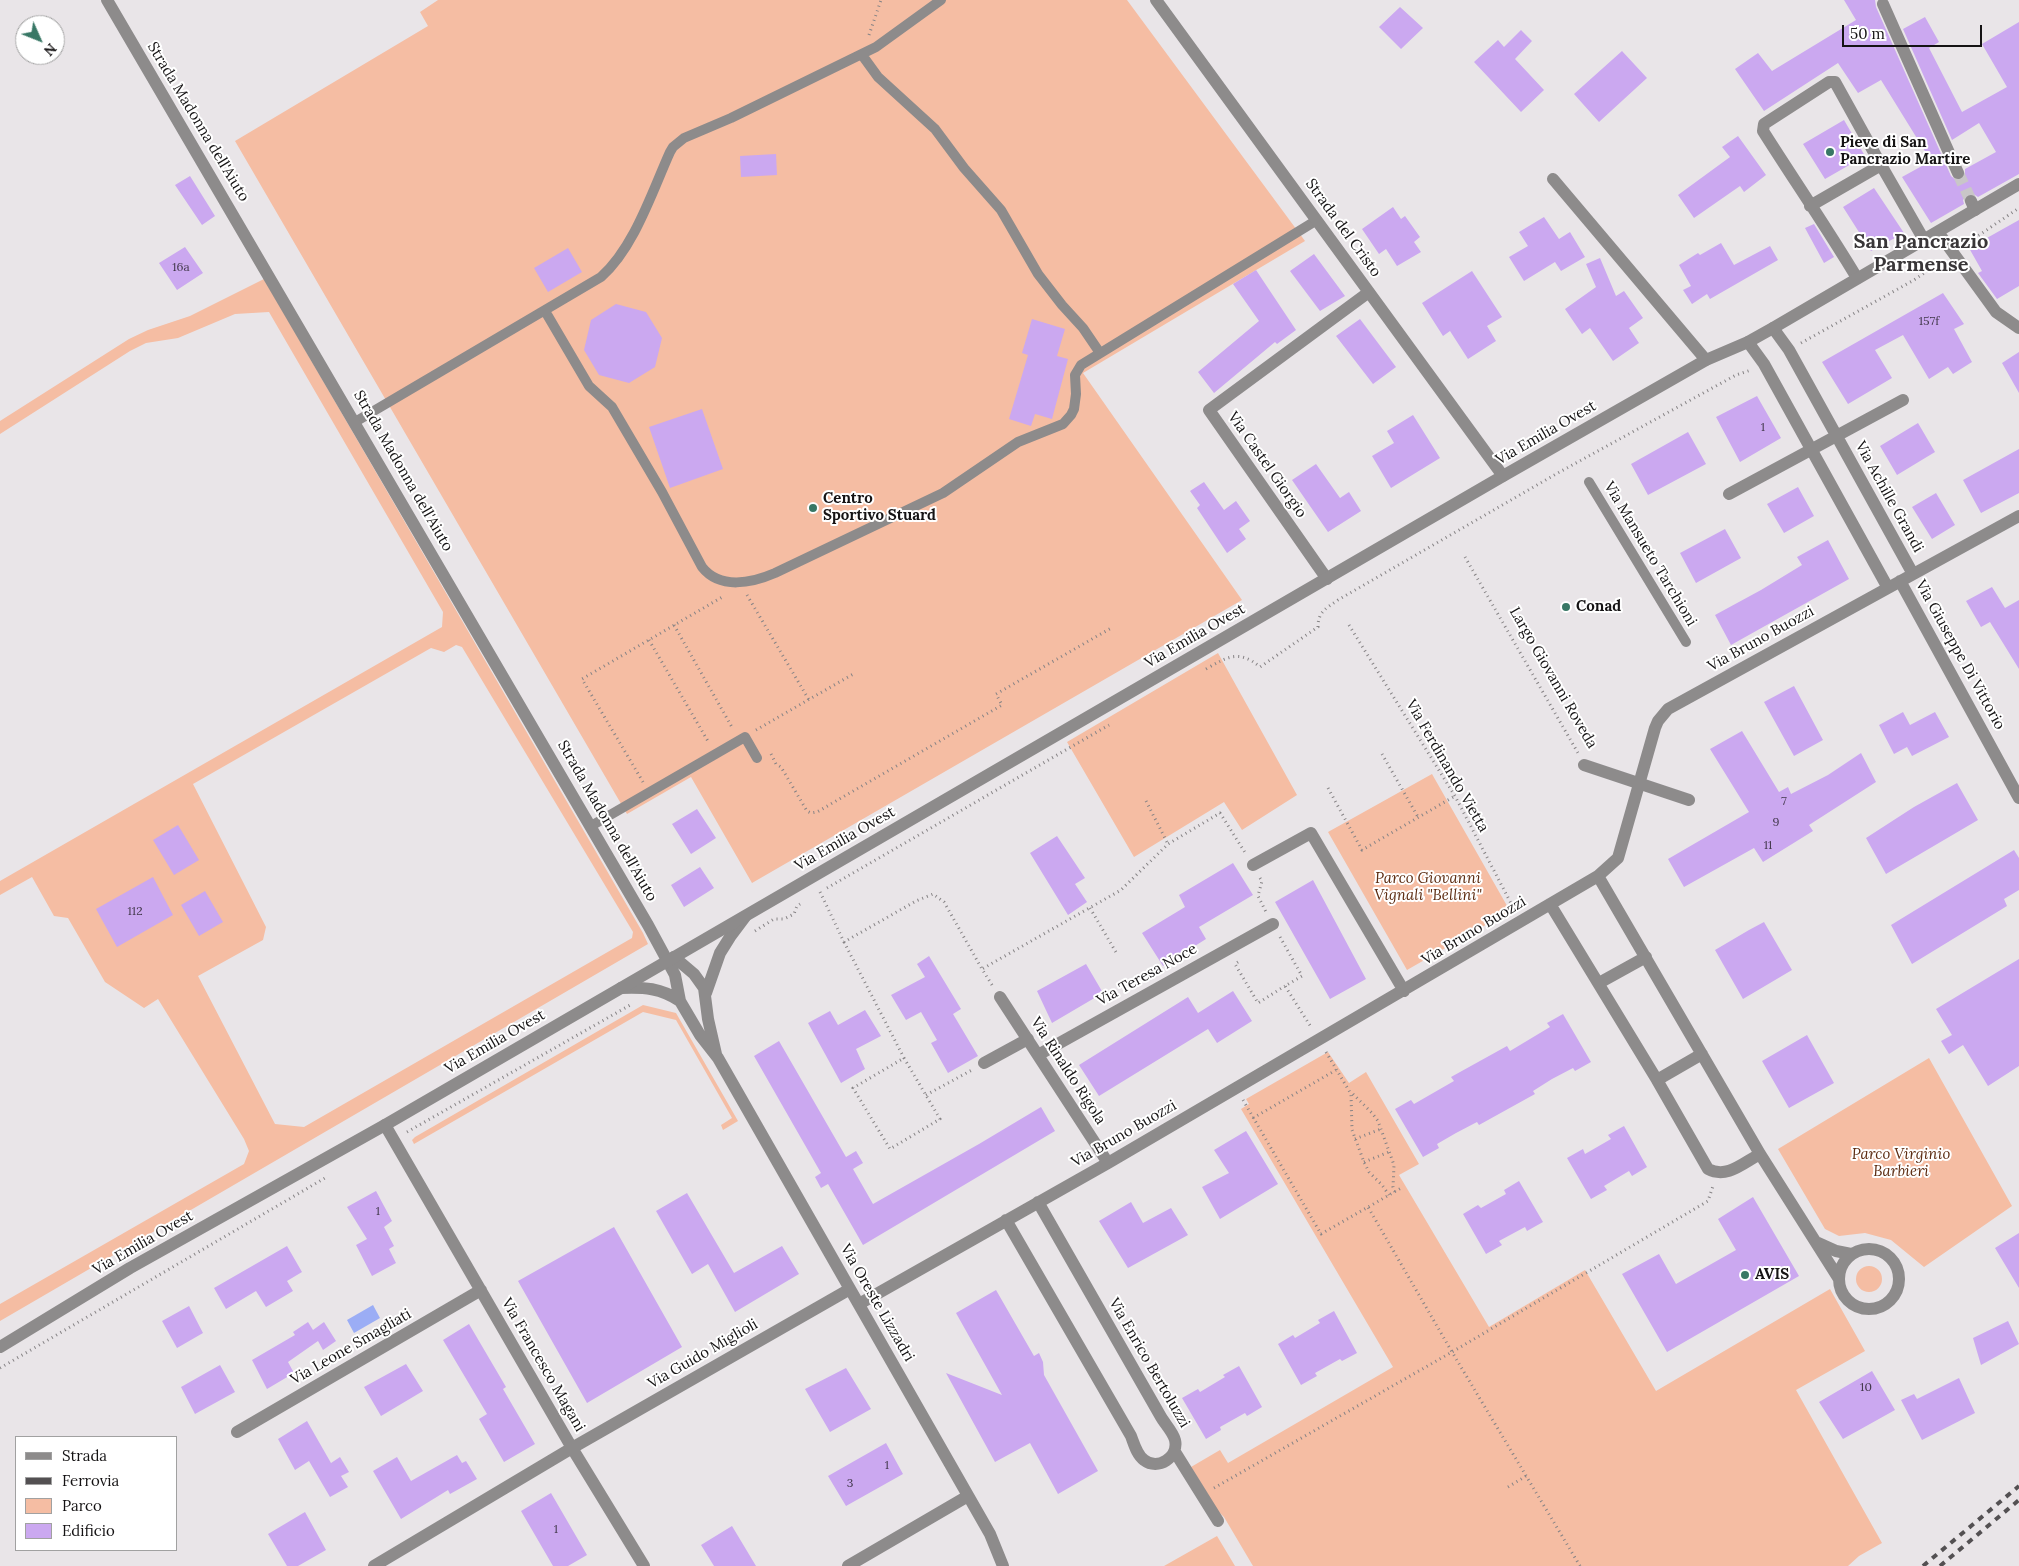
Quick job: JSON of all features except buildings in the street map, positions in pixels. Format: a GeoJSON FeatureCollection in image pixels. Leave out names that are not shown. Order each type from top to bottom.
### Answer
{"type":"FeatureCollection","features":[{"type":"Feature","properties":{"kind":"street","name":"Strada Madonna dell'Aiuto"},"geometry":{"type":"LineString","coordinates":[[108,0],[591,826],[671,959]]}},
{"type":"Feature","properties":{"kind":"street","name":"Strada del Cristo"},"geometry":{"type":"LineString","coordinates":[[1156,0],[1503,476]]}},
{"type":"Feature","properties":{"kind":"street"},"geometry":{"type":"LineString","coordinates":[[1883,4],[1958,173]]}},
{"type":"Feature","properties":{"kind":"street"},"geometry":{"type":"LineString","coordinates":[[1857,278],[1763,131],[1764,124],[1829,82],[1836,82],[1924,240]]}},
{"type":"Feature","properties":{"kind":"street"},"geometry":{"type":"LineString","coordinates":[[1810,206],[1881,165]]}},
{"type":"Feature","properties":{"kind":"street"},"geometry":{"type":"LineString","coordinates":[[1553,179],[1706,360]]}},
{"type":"Feature","properties":{"kind":"street","name":"Via Emilia Ovest"},"geometry":{"type":"LineString","coordinates":[[0,1347],[130,1268],[385,1125],[1503,476],[1706,360],[1748,342],[1938,232],[1973,205],[2019,184]]}},
{"type":"Feature","properties":{"kind":"street"},"geometry":{"type":"LineString","coordinates":[[1938,232],[1996,312],[2019,328]]}},
{"type":"Feature","properties":{"kind":"street","name":"Via Castel Giorgio"},"geometry":{"type":"LineString","coordinates":[[1326,578],[1209,410],[1370,292]]}},
{"type":"Feature","properties":{"kind":"street","name":"Via Achille Grandi"},"geometry":{"type":"LineString","coordinates":[[1772,328],[1789,350],[1913,574]]}},
{"type":"Feature","properties":{"kind":"street"},"geometry":{"type":"LineString","coordinates":[[1748,342],[1764,364],[1888,588]]}},
{"type":"Feature","properties":{"kind":"street","name":"Via Achille Grandi"},"geometry":{"type":"LineString","coordinates":[[1729,494],[1903,400]]}},
{"type":"Feature","properties":{"kind":"street","name":"Via Bruno Buozzi"},"geometry":{"type":"LineString","coordinates":[[858,1304],[1108,1163],[1521,923],[1598,876],[1618,858],[1658,721],[1668,709],[2019,516]]}},
{"type":"Feature","properties":{"kind":"street","name":"Via Giuseppe Di Vittorio"},"geometry":{"type":"LineString","coordinates":[[1900,581],[2019,798]]}},
{"type":"Feature","properties":{"kind":"street","name":"Largo Giovanni Roveda"},"geometry":{"type":"LineString","coordinates":[[1584,764],[1690,800]]}},
{"type":"Feature","properties":{"kind":"street"},"geometry":{"type":"LineString","coordinates":[[1253,866],[1311,833],[1404,991]]}},
{"type":"Feature","properties":{"kind":"street"},"geometry":{"type":"LineString","coordinates":[[1598,876],[1760,1154],[1839,1279],[1841,1289],[1846,1298],[1854,1305],[1863,1309],[1874,1309],[1884,1306],[1892,1299],[1897,1290],[1899,1280],[1898,1270],[1894,1262],[1879,1250],[1869,1249],[1851,1254],[1845,1261],[1839,1279]]}},
{"type":"Feature","properties":{"kind":"street"},"geometry":{"type":"LineString","coordinates":[[1550,904],[1657,1080],[1708,1169],[1717,1174],[1727,1172],[1760,1154]]}},
{"type":"Feature","properties":{"kind":"street","name":"Via Oreste Lizzadri"},"geometry":{"type":"LineString","coordinates":[[706,993],[720,954],[740,922],[750,913]]}},
{"type":"Feature","properties":{"kind":"street","name":"Via Teresa Noce"},"geometry":{"type":"LineString","coordinates":[[1038,1055],[1273,924]]}},
{"type":"Feature","properties":{"kind":"street"},"geometry":{"type":"LineString","coordinates":[[1599,983],[1646,957]]}},
{"type":"Feature","properties":{"kind":"street","name":"Via Oreste Lizzadri"},"geometry":{"type":"LineString","coordinates":[[671,959],[694,974],[706,993],[708,1019],[718,1058]]}},
{"type":"Feature","properties":{"kind":"street","name":"Via Oreste Lizzadri"},"geometry":{"type":"LineString","coordinates":[[671,959],[680,1001],[700,1035],[718,1058],[850,1288],[992,1539],[1003,1566]]}},
{"type":"Feature","properties":{"kind":"street"},"geometry":{"type":"LineString","coordinates":[[621,988],[652,988],[670,994],[680,1001]]}},
{"type":"Feature","properties":{"kind":"street","name":"Via Rinaldo Rigola"},"geometry":{"type":"LineString","coordinates":[[1000,997],[1108,1163]]}},
{"type":"Feature","properties":{"kind":"street"},"geometry":{"type":"LineString","coordinates":[[984,1063],[1028,1039]]}},
{"type":"Feature","properties":{"kind":"street"},"geometry":{"type":"LineString","coordinates":[[1657,1080],[1702,1054]]}},
{"type":"Feature","properties":{"kind":"street","name":"Via Francesco Magani"},"geometry":{"type":"LineString","coordinates":[[374,1566],[572,1448],[385,1125]]}},
{"type":"Feature","properties":{"kind":"street","name":"Via Enrico Bertoluzzi"},"geometry":{"type":"LineString","coordinates":[[1006,1220],[1131,1436],[1140,1456],[1144,1461],[1152,1464],[1160,1464],[1167,1461],[1175,1452],[1176,1442],[1172,1432],[1160,1417],[1038,1202]]}},
{"type":"Feature","properties":{"kind":"street"},"geometry":{"type":"LineString","coordinates":[[1816,1242],[1836,1251],[1851,1254]]}},
{"type":"Feature","properties":{"kind":"street","name":"Via Guido Miglioli"},"geometry":{"type":"LineString","coordinates":[[572,1448],[850,1288]]}},
{"type":"Feature","properties":{"kind":"street","name":"Via Leone Smagliati"},"geometry":{"type":"LineString","coordinates":[[237,1432],[481,1290]]}},
{"type":"Feature","properties":{"kind":"street"},"geometry":{"type":"LineString","coordinates":[[572,1448],[644,1566]]}},
{"type":"Feature","properties":{"kind":"street"},"geometry":{"type":"LineString","coordinates":[[1175,1452],[1218,1521]]}},
{"type":"Feature","properties":{"kind":"street"},"geometry":{"type":"LineString","coordinates":[[848,1566],[968,1496]]}},
{"type":"Feature","properties":{"kind":"lane"},"geometry":{"type":"LineString","coordinates":[[355,422],[601,277],[617,262],[628,244],[670,152],[678,142],[865,53],[888,40],[941,0]]}},
{"type":"Feature","properties":{"kind":"lane"},"geometry":{"type":"LineString","coordinates":[[865,53],[878,77],[935,129],[964,168],[993,201],[1007,219],[1026,255],[1041,278],[1083,328],[1100,353]]}},
{"type":"Feature","properties":{"kind":"lane"},"geometry":{"type":"LineString","coordinates":[[545,311],[591,389],[607,400],[612,407],[662,492],[702,568],[710,576],[729,582],[748,582],[793,565],[943,493],[1008,448],[1029,437],[1062,424],[1074,409],[1076,371],[1081,365],[1316,220]]}},
{"type":"Feature","properties":{"kind":"lane","name":"Via Mansueto Tarchioni"},"geometry":{"type":"LineString","coordinates":[[1589,482],[1686,642]]}},
{"type":"Feature","properties":{"kind":"lane"},"geometry":{"type":"LineString","coordinates":[[591,826],[742,738],[757,758]]}},
{"type":"Feature","properties":{"kind":"path"},"geometry":{"type":"LineString","coordinates":[[865,53],[869,34],[881,0]]}},
{"type":"Feature","properties":{"kind":"path"},"geometry":{"type":"LineString","coordinates":[[1789,350],[1914,280],[2019,208]]}},
{"type":"Feature","properties":{"kind":"path"},"geometry":{"type":"LineString","coordinates":[[1201,671],[1232,655],[1248,658],[1260,667],[1318,627],[1318,618],[1322,611],[1338,600],[1556,474],[1736,375],[1764,364]]}},
{"type":"Feature","properties":{"kind":"path","name":"Largo Giovanni Roveda"},"geometry":{"type":"LineString","coordinates":[[1465,556],[1584,764]]}},
{"type":"Feature","properties":{"kind":"path"},"geometry":{"type":"LineString","coordinates":[[747,594],[808,700]]}},
{"type":"Feature","properties":{"kind":"path"},"geometry":{"type":"LineString","coordinates":[[649,793],[582,678],[725,595]]}},
{"type":"Feature","properties":{"kind":"path"},"geometry":{"type":"LineString","coordinates":[[674,625],[742,738],[855,673]]}},
{"type":"Feature","properties":{"kind":"path","name":"Via Ferdinando Vietta"},"geometry":{"type":"LineString","coordinates":[[1349,625],[1455,796],[1521,923]]}},
{"type":"Feature","properties":{"kind":"path"},"geometry":{"type":"LineString","coordinates":[[767,747],[807,811],[813,814],[1002,705],[996,694],[1113,626]]}},
{"type":"Feature","properties":{"kind":"path"},"geometry":{"type":"LineString","coordinates":[[649,640],[716,754]]}},
{"type":"Feature","properties":{"kind":"path"},"geometry":{"type":"LineString","coordinates":[[813,897],[1116,721]]}},
{"type":"Feature","properties":{"kind":"path"},"geometry":{"type":"LineString","coordinates":[[1382,754],[1418,817]]}},
{"type":"Feature","properties":{"kind":"path"},"geometry":{"type":"LineString","coordinates":[[1328,788],[1362,850],[1455,796]]}},
{"type":"Feature","properties":{"kind":"path"},"geometry":{"type":"LineString","coordinates":[[1146,801],[1168,844]]}},
{"type":"Feature","properties":{"kind":"path"},"geometry":{"type":"LineString","coordinates":[[820,892],[904,1058],[940,1119],[890,1150],[854,1088],[904,1058]]}},
{"type":"Feature","properties":{"kind":"path"},"geometry":{"type":"LineString","coordinates":[[844,942],[916,901],[933,894],[944,902],[982,969]]}},
{"type":"Feature","properties":{"kind":"path"},"geometry":{"type":"LineString","coordinates":[[750,934],[774,919],[784,919],[794,914],[797,906],[805,901]]}},
{"type":"Feature","properties":{"kind":"path"},"geometry":{"type":"LineString","coordinates":[[1090,908],[1117,954]]}},
{"type":"Feature","properties":{"kind":"path"},"geometry":{"type":"LineString","coordinates":[[1273,943],[1280,939]]}},
{"type":"Feature","properties":{"kind":"path"},"geometry":{"type":"LineString","coordinates":[[1243,960],[1235,964],[1258,1003],[1285,986]]}},
{"type":"Feature","properties":{"kind":"path"},"geometry":{"type":"LineString","coordinates":[[394,1140],[634,1002]]}},
{"type":"Feature","properties":{"kind":"path"},"geometry":{"type":"LineString","coordinates":[[926,1095],[984,1063]]}},
{"type":"Feature","properties":{"kind":"path"},"geometry":{"type":"LineString","coordinates":[[1253,1118],[1336,1070]]}},
{"type":"Feature","properties":{"kind":"path"},"geometry":{"type":"LineString","coordinates":[[1349,1090],[1372,1112],[1381,1129],[1395,1168],[1393,1184],[1395,1192]]}},
{"type":"Feature","properties":{"kind":"path"},"geometry":{"type":"LineString","coordinates":[[1251,1095],[1243,1100],[1322,1234],[1403,1187]]}},
{"type":"Feature","properties":{"kind":"path"},"geometry":{"type":"LineString","coordinates":[[1355,1139],[1381,1129]]}},
{"type":"Feature","properties":{"kind":"path"},"geometry":{"type":"LineString","coordinates":[[1364,1162],[1389,1152]]}},
{"type":"Feature","properties":{"kind":"path"},"geometry":{"type":"LineString","coordinates":[[1202,1495],[1452,1352],[1708,1201],[1717,1174]]}},
{"type":"Feature","properties":{"kind":"path"},"geometry":{"type":"LineString","coordinates":[[0,1368],[331,1175]]}},
{"type":"Feature","properties":{"kind":"path"},"geometry":{"type":"LineString","coordinates":[[1368,1207],[1580,1566]]}},
{"type":"Feature","properties":{"kind":"path"},"geometry":{"type":"LineString","coordinates":[[1508,1487],[1526,1476]]}},
{"type":"Feature","properties":{"kind":"green space","name":"Centro Sportivo Stuard"},"geometry":{"type":"Polygon","coordinates":[[[438,0],[1127,0],[1305,241],[1083,373],[1242,600],[752,883],[691,777],[627,814],[235,141],[428,26],[420,12],[438,0]]]}},
{"type":"Feature","properties":{"kind":"green space"},"geometry":{"type":"Polygon","coordinates":[[[264,279],[648,944],[0,1321],[0,1304],[244,1164],[249,1151],[244,1139],[158,999],[144,1008],[105,982],[68,918],[54,916],[32,877],[0,895],[0,881],[442,627],[443,612],[269,312],[235,314],[178,338],[146,343],[130,351],[0,434],[0,421],[129,339],[148,330],[190,316],[264,279]],[[456,645],[444,652],[431,648],[193,784],[266,927],[263,940],[198,976],[275,1124],[304,1127],[632,938],[633,932],[462,647],[456,645]]]}},
{"type":"Feature","properties":{"kind":"green space"},"geometry":{"type":"Polygon","coordinates":[[[1218,653],[1297,795],[1242,830],[1224,802],[1134,857],[1067,742],[1218,653]]]}},
{"type":"Feature","properties":{"kind":"green space","name":"Parco Giovanni Vignali \"Bellini\""},"geometry":{"type":"Polygon","coordinates":[[[1432,774],[1510,911],[1407,970],[1328,832],[1432,774]]]}},
{"type":"Feature","properties":{"kind":"green space"},"geometry":{"type":"Polygon","coordinates":[[[643,1005],[676,1013],[738,1121],[723,1130],[721,1125],[732,1118],[676,1020],[643,1012],[414,1144],[412,1140],[415,1137],[643,1005]]]}},
{"type":"Feature","properties":{"kind":"green space"},"geometry":{"type":"Polygon","coordinates":[[[1328,1052],[1349,1083],[1366,1072],[1419,1164],[1399,1175],[1489,1327],[1585,1270],[1656,1391],[1830,1289],[1865,1351],[1796,1390],[1882,1543],[1859,1556],[1848,1566],[1253,1566],[1191,1467],[1220,1450],[1228,1463],[1393,1367],[1241,1109],[1249,1104],[1246,1099],[1328,1052]]]}},
{"type":"Feature","properties":{"kind":"green space","name":"Parco Virginio Barbieri"},"geometry":{"type":"Polygon","coordinates":[[[1929,1058],[2012,1206],[1924,1267],[1891,1240],[1865,1233],[1839,1236],[1825,1229],[1778,1149],[1929,1058]]]}},
{"type":"Feature","properties":{"kind":"green space"},"geometry":{"type":"Polygon","coordinates":[[[1869,1266],[1878,1270],[1882,1279],[1878,1288],[1869,1292],[1860,1288],[1856,1279],[1860,1270],[1869,1266]]]}},
{"type":"Feature","properties":{"kind":"green space"},"geometry":{"type":"Polygon","coordinates":[[[1217,1536],[1235,1566],[1164,1566],[1217,1536]]]}},
{"type":"Feature","properties":{"kind":"water"},"geometry":{"type":"Polygon","coordinates":[[[373,1305],[380,1318],[354,1333],[347,1320],[373,1305]]]}},
{"type":"Feature","properties":{"kind":"tunnel"},"geometry":{"type":"LineString","coordinates":[[1958,173],[1971,201]]}},
{"type":"Feature","properties":{"kind":"railway"},"geometry":{"type":"LineString","coordinates":[[1923,1566],[2019,1486]]}},
{"type":"Feature","properties":{"kind":"railway"},"geometry":{"type":"LineString","coordinates":[[1940,1566],[2019,1500]]}},
{"type":"Feature","properties":{"kind":"place","name":"Pieve di San Pancrazio Martire"},"geometry":{"type":"Point","coordinates":[1830,152]}},
{"type":"Feature","properties":{"kind":"place","name":"Centro Sportivo Stuard"},"geometry":{"type":"Point","coordinates":[813,508]}},
{"type":"Feature","properties":{"kind":"place","name":"Conad"},"geometry":{"type":"Point","coordinates":[1566,607]}},
{"type":"Feature","properties":{"kind":"place","name":"AVIS"},"geometry":{"type":"Point","coordinates":[1745,1275]}},
{"type":"Feature","properties":{"kind":"district","name":"San Pancrazio Parmense"},"geometry":{"type":"Point","coordinates":[1921,254]}}]}
